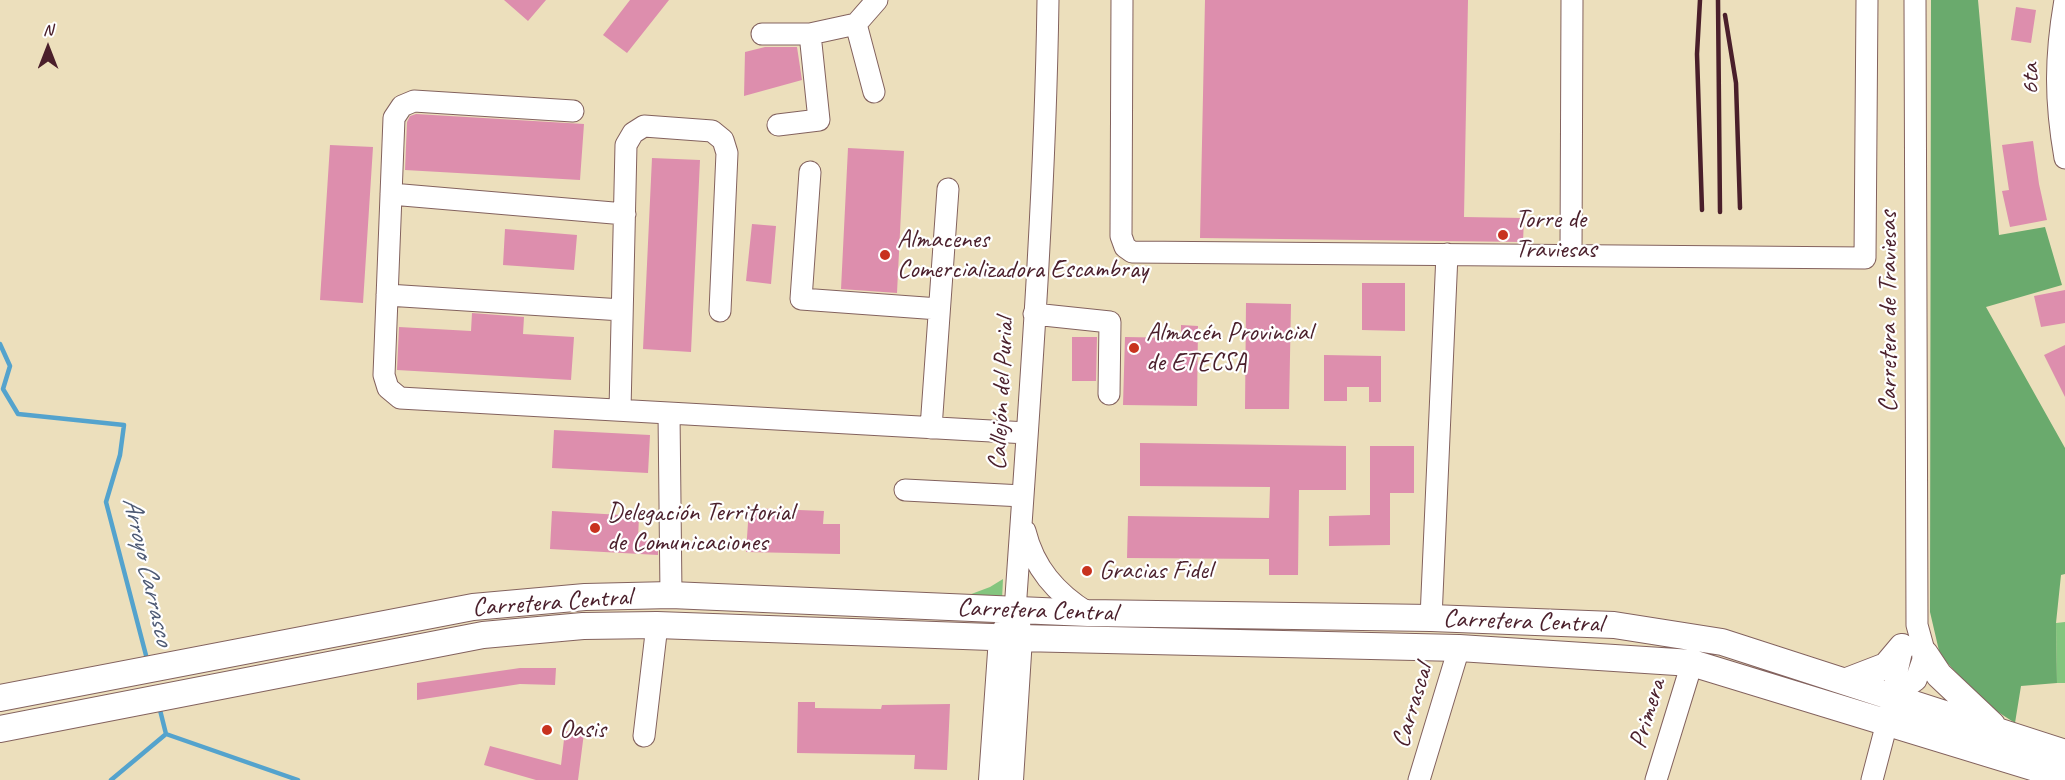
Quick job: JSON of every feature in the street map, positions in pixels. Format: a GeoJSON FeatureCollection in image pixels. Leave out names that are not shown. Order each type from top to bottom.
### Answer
{"type":"FeatureCollection","features":[{"type":"Feature","properties":{"kind":"main road","name":"Carretera Central"},"geometry":{"type":"LineString","coordinates":[[0,698],[473,607],[585,597],[671,595],[1088,613],[1431,618],[1614,625],[1722,642],[2065,753]]}},
{"type":"Feature","properties":{"kind":"main road"},"geometry":{"type":"LineString","coordinates":[[657,625],[671,595]]}},
{"type":"Feature","properties":{"kind":"main road"},"geometry":{"type":"LineString","coordinates":[[992,780],[1015,610]]}},
{"type":"Feature","properties":{"kind":"main road","name":"Carretera Central"},"geometry":{"type":"LineString","coordinates":[[0,729],[483,635],[583,626],[657,625],[1010,638],[1459,648],[1692,663],[2065,777]]}},
{"type":"Feature","properties":{"kind":"main road"},"geometry":{"type":"LineString","coordinates":[[1010,638],[1010,780]]}},
{"type":"Feature","properties":{"kind":"main road"},"geometry":{"type":"LineString","coordinates":[[1847,681],[1886,666],[1914,650],[1999,732]]}},
{"type":"Feature","properties":{"kind":"street"},"geometry":{"type":"LineString","coordinates":[[762,34],[810,34],[856,24],[877,0]]}},
{"type":"Feature","properties":{"kind":"street","name":"Callejón del Purial"},"geometry":{"type":"LineString","coordinates":[[1015,610],[1047,78],[1048,0]]}},
{"type":"Feature","properties":{"kind":"street"},"geometry":{"type":"LineString","coordinates":[[1122,0],[1121,236],[1125,247],[1132,252],[1865,258],[1867,0]]}},
{"type":"Feature","properties":{"kind":"street"},"geometry":{"type":"LineString","coordinates":[[1571,255],[1572,0]]}},
{"type":"Feature","properties":{"kind":"street","name":"Carretera de Traviesas"},"geometry":{"type":"LineString","coordinates":[[1914,650],[1917,625],[1915,0]]}},
{"type":"Feature","properties":{"kind":"street","name":"6ta"},"geometry":{"type":"LineString","coordinates":[[2065,0],[2058,40],[2056,70],[2065,158]]}},
{"type":"Feature","properties":{"kind":"street"},"geometry":{"type":"LineString","coordinates":[[856,24],[874,92]]}},
{"type":"Feature","properties":{"kind":"street"},"geometry":{"type":"LineString","coordinates":[[778,125],[819,120],[810,34]]}},
{"type":"Feature","properties":{"kind":"street"},"geometry":{"type":"LineString","coordinates":[[573,111],[414,101],[402,106],[394,118],[384,375],[388,388],[400,398],[1027,433]]}},
{"type":"Feature","properties":{"kind":"street"},"geometry":{"type":"LineString","coordinates":[[620,410],[626,145],[633,132],[644,126],[712,131],[723,140],[727,153],[720,311]]}},
{"type":"Feature","properties":{"kind":"street"},"geometry":{"type":"LineString","coordinates":[[810,172],[801,299],[939,309]]}},
{"type":"Feature","properties":{"kind":"street"},"geometry":{"type":"LineString","coordinates":[[931,428],[948,189]]}},
{"type":"Feature","properties":{"kind":"street"},"geometry":{"type":"LineString","coordinates":[[391,194],[625,214]]}},
{"type":"Feature","properties":{"kind":"street"},"geometry":{"type":"LineString","coordinates":[[1431,618],[1447,254]]}},
{"type":"Feature","properties":{"kind":"street"},"geometry":{"type":"LineString","coordinates":[[387,295],[622,310]]}},
{"type":"Feature","properties":{"kind":"street"},"geometry":{"type":"LineString","coordinates":[[1034,314],[1110,322],[1109,394]]}},
{"type":"Feature","properties":{"kind":"street"},"geometry":{"type":"LineString","coordinates":[[669,413],[671,595]]}},
{"type":"Feature","properties":{"kind":"street"},"geometry":{"type":"LineString","coordinates":[[905,490],[1023,496]]}},
{"type":"Feature","properties":{"kind":"street"},"geometry":{"type":"LineString","coordinates":[[1021,518],[1028,546],[1044,575],[1067,600],[1088,613]]}},
{"type":"Feature","properties":{"kind":"street"},"geometry":{"type":"LineString","coordinates":[[644,736],[657,625]]}},
{"type":"Feature","properties":{"kind":"street","name":"Carrascal"},"geometry":{"type":"LineString","coordinates":[[1419,780],[1459,648]]}},
{"type":"Feature","properties":{"kind":"street"},"geometry":{"type":"LineString","coordinates":[[1872,780],[1894,696],[1916,680],[1914,650]]}},
{"type":"Feature","properties":{"kind":"street","name":"Primera"},"geometry":{"type":"LineString","coordinates":[[1656,780],[1692,663]]}},
{"type":"Feature","properties":{"kind":"green space"},"geometry":{"type":"Polygon","coordinates":[[[1931,0],[1978,0],[1999,235],[2045,227],[2062,285],[1986,307],[2065,448],[2065,574],[2061,575],[2056,623],[2057,683],[2021,686],[2015,723],[1984,703],[1940,655],[1930,612],[1931,0]]]}},
{"type":"Feature","properties":{"kind":"green space"},"geometry":{"type":"Polygon","coordinates":[[[1003,579],[1002,600],[958,599],[990,587],[1003,579]]]}},
{"type":"Feature","properties":{"kind":"green space"},"geometry":{"type":"Polygon","coordinates":[[[2065,622],[2065,683],[2057,683],[2056,623],[2065,622]]]}},
{"type":"Feature","properties":{"kind":"building"},"geometry":{"type":"Polygon","coordinates":[[[504,0],[546,0],[528,21],[504,0]]]}},
{"type":"Feature","properties":{"kind":"building"},"geometry":{"type":"Polygon","coordinates":[[[630,0],[669,0],[627,53],[603,35],[630,0]]]}},
{"type":"Feature","properties":{"kind":"building"},"geometry":{"type":"Polygon","coordinates":[[[1205,0],[1468,0],[1464,217],[1524,218],[1523,242],[1200,238],[1205,0]]]}},
{"type":"Feature","properties":{"kind":"building"},"geometry":{"type":"Polygon","coordinates":[[[2016,7],[2036,10],[2031,43],[2011,40],[2016,7]]]}},
{"type":"Feature","properties":{"kind":"building"},"geometry":{"type":"Polygon","coordinates":[[[765,47],[797,47],[802,80],[744,96],[745,52],[765,47]]]}},
{"type":"Feature","properties":{"kind":"building"},"geometry":{"type":"Polygon","coordinates":[[[416,114],[584,124],[580,180],[405,170],[407,122],[410,116],[416,114]]]}},
{"type":"Feature","properties":{"kind":"building"},"geometry":{"type":"Polygon","coordinates":[[[2033,141],[2047,220],[2010,227],[2002,191],[2009,190],[2002,145],[2033,141]]]}},
{"type":"Feature","properties":{"kind":"building"},"geometry":{"type":"Polygon","coordinates":[[[330,145],[373,147],[363,303],[320,300],[330,145]]]}},
{"type":"Feature","properties":{"kind":"building"},"geometry":{"type":"Polygon","coordinates":[[[848,148],[904,151],[897,293],[841,289],[848,148]]]}},
{"type":"Feature","properties":{"kind":"building"},"geometry":{"type":"Polygon","coordinates":[[[652,158],[700,160],[691,352],[643,349],[652,158]]]}},
{"type":"Feature","properties":{"kind":"building"},"geometry":{"type":"Polygon","coordinates":[[[752,224],[776,226],[771,284],[746,281],[752,224]]]}},
{"type":"Feature","properties":{"kind":"building"},"geometry":{"type":"Polygon","coordinates":[[[505,229],[577,235],[574,270],[503,265],[505,229]]]}},
{"type":"Feature","properties":{"kind":"building"},"geometry":{"type":"Polygon","coordinates":[[[1362,283],[1405,283],[1405,331],[1362,330],[1362,283]]]}},
{"type":"Feature","properties":{"kind":"building"},"geometry":{"type":"Polygon","coordinates":[[[2065,290],[2065,323],[2041,327],[2034,296],[2065,290]]]}},
{"type":"Feature","properties":{"kind":"building"},"geometry":{"type":"Polygon","coordinates":[[[1246,303],[1291,304],[1289,409],[1245,409],[1246,303]]]}},
{"type":"Feature","properties":{"kind":"building"},"geometry":{"type":"Polygon","coordinates":[[[472,313],[524,317],[523,334],[574,337],[571,380],[397,370],[399,327],[471,331],[472,313]]]}},
{"type":"Feature","properties":{"kind":"building"},"geometry":{"type":"Polygon","coordinates":[[[1181,325],[1198,326],[1197,406],[1123,405],[1125,337],[1181,338],[1181,325]]]}},
{"type":"Feature","properties":{"kind":"building"},"geometry":{"type":"Polygon","coordinates":[[[1072,337],[1097,337],[1096,381],[1072,381],[1072,337]]]}},
{"type":"Feature","properties":{"kind":"building"},"geometry":{"type":"Polygon","coordinates":[[[2065,345],[2065,397],[2044,355],[2065,345]]]}},
{"type":"Feature","properties":{"kind":"building"},"geometry":{"type":"Polygon","coordinates":[[[1324,355],[1381,356],[1381,402],[1369,402],[1369,387],[1347,387],[1347,401],[1324,401],[1324,355]]]}},
{"type":"Feature","properties":{"kind":"building"},"geometry":{"type":"Polygon","coordinates":[[[554,430],[650,435],[648,473],[552,468],[554,430]]]}},
{"type":"Feature","properties":{"kind":"building"},"geometry":{"type":"Polygon","coordinates":[[[1140,443],[1346,446],[1346,490],[1299,490],[1298,575],[1269,575],[1269,559],[1127,558],[1128,516],[1269,518],[1270,487],[1140,486],[1140,443]]]}},
{"type":"Feature","properties":{"kind":"building"},"geometry":{"type":"Polygon","coordinates":[[[1370,446],[1414,446],[1414,493],[1390,493],[1390,545],[1329,546],[1329,516],[1370,515],[1370,446]]]}},
{"type":"Feature","properties":{"kind":"building"},"geometry":{"type":"Polygon","coordinates":[[[749,508],[824,511],[823,524],[840,524],[840,554],[746,552],[749,508]]]}},
{"type":"Feature","properties":{"kind":"building","name":"Delegación Territorial de Comunicaciones"},"geometry":{"type":"Polygon","coordinates":[[[552,511],[639,516],[638,540],[658,541],[658,555],[550,549],[552,511]]]}},
{"type":"Feature","properties":{"kind":"building"},"geometry":{"type":"Polygon","coordinates":[[[520,668],[556,668],[555,685],[520,684],[417,700],[417,683],[520,668]]]}},
{"type":"Feature","properties":{"kind":"building"},"geometry":{"type":"Polygon","coordinates":[[[798,702],[815,702],[815,708],[881,709],[882,705],[950,704],[947,770],[914,769],[915,755],[797,753],[798,702]]]}},
{"type":"Feature","properties":{"kind":"building"},"geometry":{"type":"Polygon","coordinates":[[[565,731],[584,733],[578,780],[536,780],[484,765],[490,746],[561,765],[565,731]]]}},
{"type":"Feature","properties":{"kind":"waterway","name":"Arroyo Carrasco"},"geometry":{"type":"LineString","coordinates":[[0,344],[10,366],[3,389],[18,414],[124,425],[120,455],[106,502],[148,663]]}},
{"type":"Feature","properties":{"kind":"waterway","name":"Arroyo Carrasco"},"geometry":{"type":"LineString","coordinates":[[159,706],[166,734],[298,780]]}},
{"type":"Feature","properties":{"kind":"waterway"},"geometry":{"type":"LineString","coordinates":[[111,780],[166,734]]}},
{"type":"Feature","properties":{"kind":"railway"},"geometry":{"type":"LineString","coordinates":[[1700,0],[1697,54],[1702,210]]}},
{"type":"Feature","properties":{"kind":"railway"},"geometry":{"type":"LineString","coordinates":[[1718,0],[1720,212]]}},
{"type":"Feature","properties":{"kind":"railway"},"geometry":{"type":"LineString","coordinates":[[1725,15],[1736,83],[1740,208]]}},
{"type":"Feature","properties":{"kind":"place","name":"Torre de Traviesas"},"geometry":{"type":"Point","coordinates":[1503,235]}},
{"type":"Feature","properties":{"kind":"place","name":"Almacenes Comercializadora Escambray"},"geometry":{"type":"Point","coordinates":[885,255]}},
{"type":"Feature","properties":{"kind":"place","name":"Almacén Provincial de ETECSA"},"geometry":{"type":"Point","coordinates":[1134,348]}},
{"type":"Feature","properties":{"kind":"place","name":"Delegación Territorial de Comunicaciones"},"geometry":{"type":"Point","coordinates":[595,528]}},
{"type":"Feature","properties":{"kind":"place","name":"Gracias Fidel"},"geometry":{"type":"Point","coordinates":[1087,571]}},
{"type":"Feature","properties":{"kind":"place","name":"Oasis"},"geometry":{"type":"Point","coordinates":[547,730]}}]}
